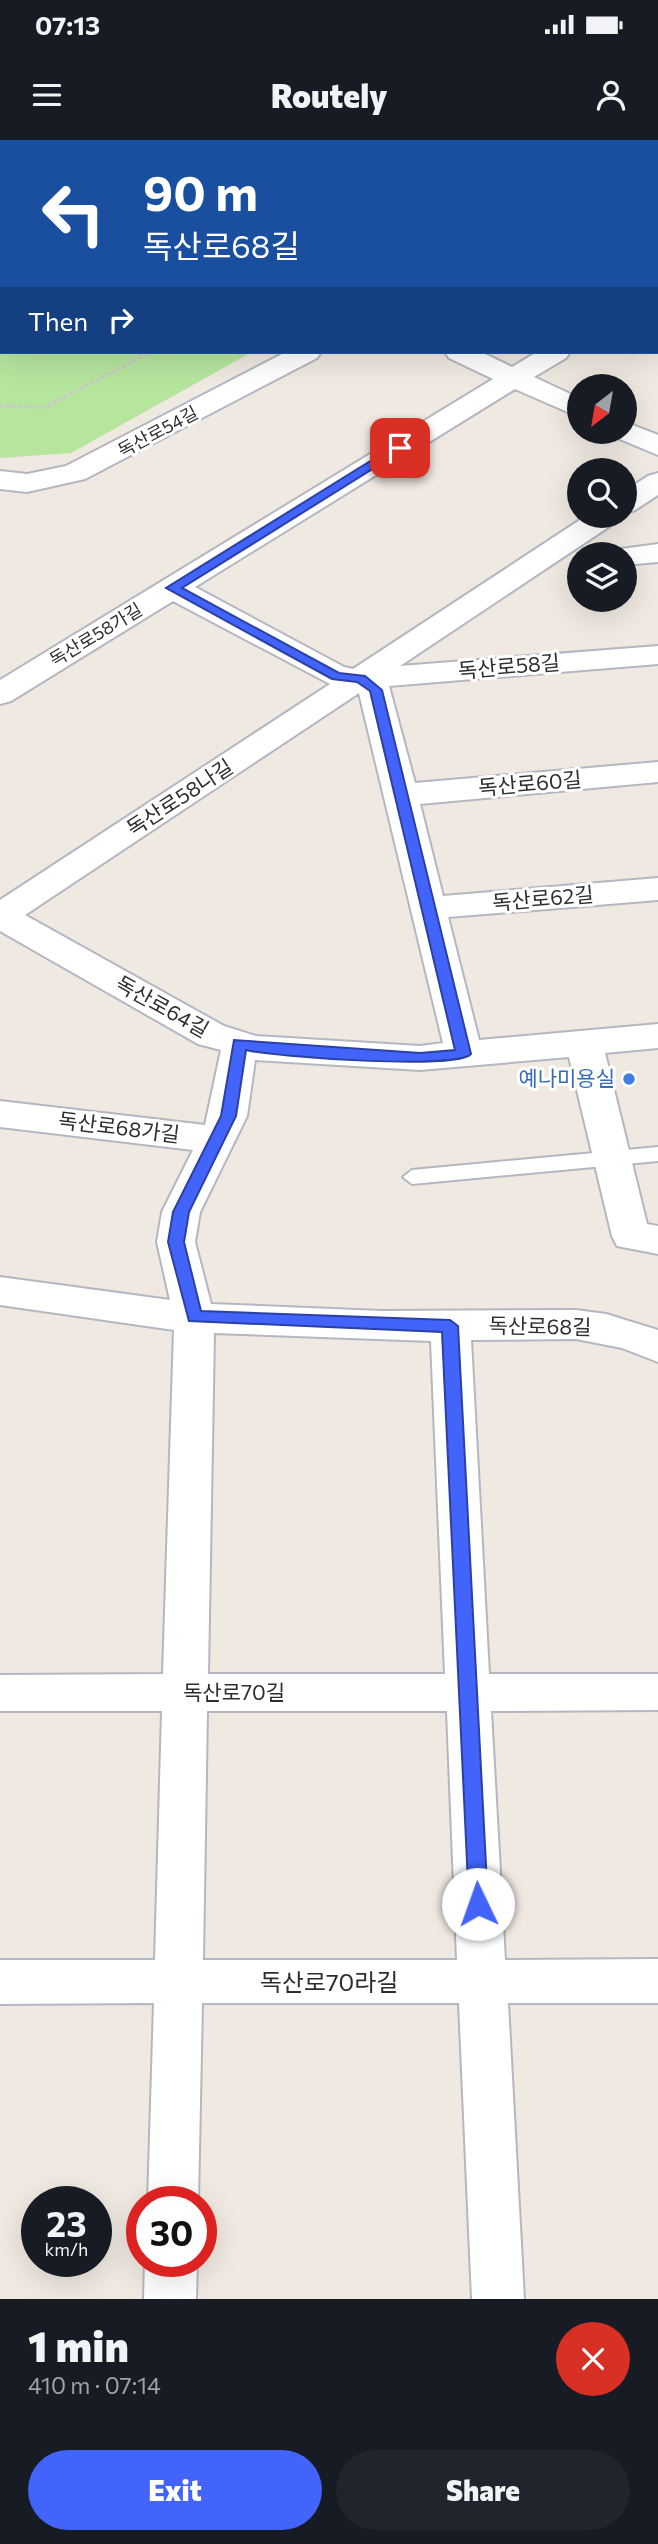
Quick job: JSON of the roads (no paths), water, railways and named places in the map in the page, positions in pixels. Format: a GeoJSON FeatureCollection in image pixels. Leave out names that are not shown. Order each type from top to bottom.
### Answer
{"type":"FeatureCollection","features":[{"type":"Feature","properties":{"kind":"street","name":"독산로54길"},"geometry":{"type":"LineString","coordinates":[[0,480],[27,482],[75,474],[303,354]]}},
{"type":"Feature","properties":{"kind":"street"},"geometry":{"type":"LineString","coordinates":[[463,354],[567,403]]}},
{"type":"Feature","properties":{"kind":"street","name":"독산로58가길"},"geometry":{"type":"LineString","coordinates":[[0,694],[553,354]]}},
{"type":"Feature","properties":{"kind":"street"},"geometry":{"type":"LineString","coordinates":[[637,436],[658,446]]}},
{"type":"Feature","properties":{"kind":"street"},"geometry":{"type":"LineString","coordinates":[[637,496],[658,482]]}},
{"type":"Feature","properties":{"kind":"street","name":"독산로58나길"},"geometry":{"type":"LineString","coordinates":[[0,916],[588,528]]}},
{"type":"Feature","properties":{"kind":"street"},"geometry":{"type":"LineString","coordinates":[[637,555],[658,553]]}},
{"type":"Feature","properties":{"kind":"street"},"geometry":{"type":"LineString","coordinates":[[538,561],[567,560]]}},
{"type":"Feature","properties":{"kind":"street"},"geometry":{"type":"LineString","coordinates":[[173,588],[336,676],[360,679],[376,690],[464,1054]]}},
{"type":"Feature","properties":{"kind":"street","name":"독산로58길"},"geometry":{"type":"LineString","coordinates":[[360,679],[658,655]]}},
{"type":"Feature","properties":{"kind":"street","name":"독산로60길"},"geometry":{"type":"LineString","coordinates":[[401,795],[658,772]]}},
{"type":"Feature","properties":{"kind":"street","name":"독산로62길"},"geometry":{"type":"LineString","coordinates":[[428,908],[658,889]]}},
{"type":"Feature","properties":{"kind":"street","name":"독산로64길"},"geometry":{"type":"LineString","coordinates":[[0,916],[211,1035],[257,1048],[420,1058],[658,1036]]}},
{"type":"Feature","properties":{"kind":"street"},"geometry":{"type":"LineString","coordinates":[[217,1140],[229,1116],[240,1043]]}},
{"type":"Feature","properties":{"kind":"street"},"geometry":{"type":"LineString","coordinates":[[584,1043],[631,1236],[658,1241]]}},
{"type":"Feature","properties":{"kind":"street","name":"독산로68가길"},"geometry":{"type":"LineString","coordinates":[[0,1114],[217,1140],[181,1212],[176,1242],[194,1317],[173,2186]]}},
{"type":"Feature","properties":{"kind":"street","name":"독산로68길"},"geometry":{"type":"LineString","coordinates":[[0,1291],[133,1311],[194,1317],[450,1326],[582,1325],[640,1337],[658,1348]]}},
{"type":"Feature","properties":{"kind":"street"},"geometry":{"type":"LineString","coordinates":[[450,1326],[498,2299]]}},
{"type":"Feature","properties":{"kind":"street","name":"독산로70길"},"geometry":{"type":"LineString","coordinates":[[0,1693],[658,1692]]}},
{"type":"Feature","properties":{"kind":"street","name":"독산로70라길"},"geometry":{"type":"LineString","coordinates":[[0,1982],[658,1982]]}},
{"type":"Feature","properties":{"kind":"street"},"geometry":{"type":"LineString","coordinates":[[170,2299],[171,2277]]}},
{"type":"Feature","properties":{"kind":"lane"},"geometry":{"type":"LineString","coordinates":[[412,1177],[658,1154]]}},
{"type":"Feature","properties":{"kind":"place","name":"예나미용실"},"geometry":{"type":"Point","coordinates":[629,1079]}}]}
